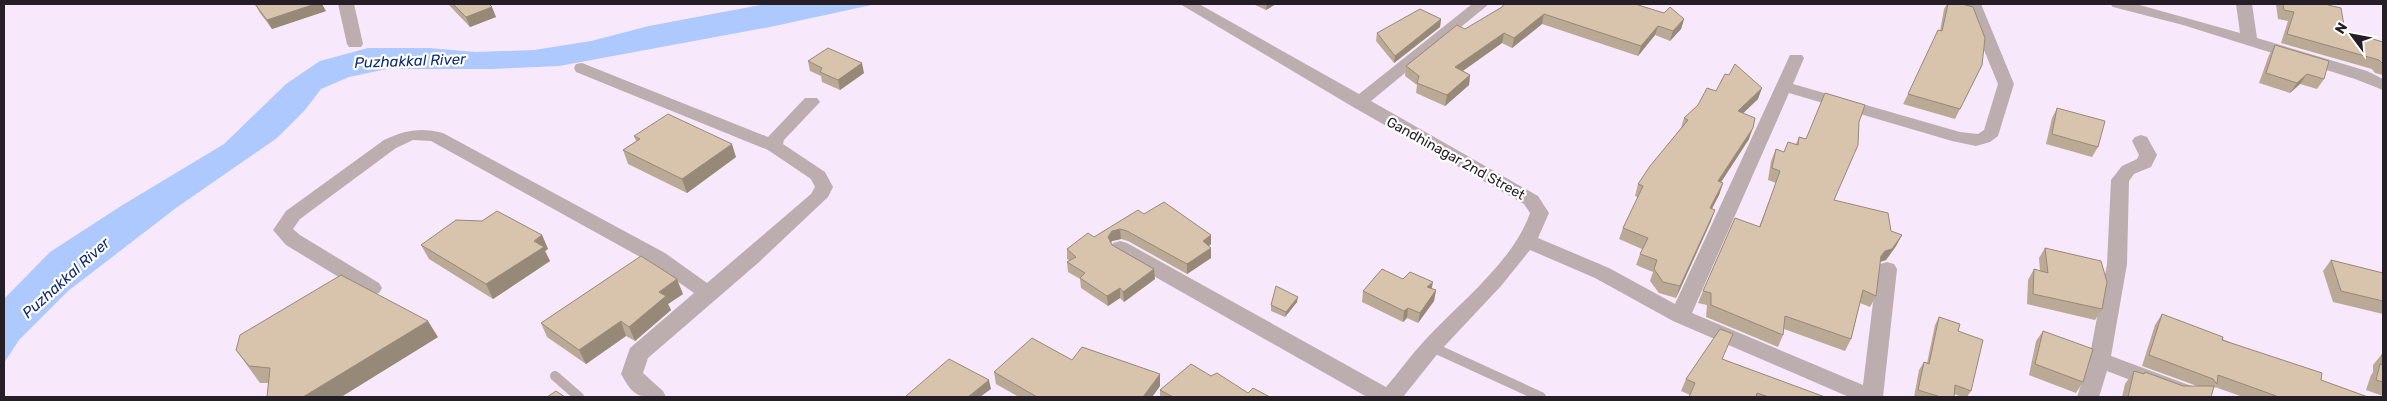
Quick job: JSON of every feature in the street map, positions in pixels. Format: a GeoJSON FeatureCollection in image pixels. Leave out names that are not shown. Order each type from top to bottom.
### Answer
{"type":"FeatureCollection","features":[{"type":"Feature","properties":{"kind":"street"},"geometry":{"type":"LineString","coordinates":[[346,4],[355,44]]}},
{"type":"Feature","properties":{"kind":"street","name":"Gandhinagar 2nd Street"},"geometry":{"type":"LineString","coordinates":[[1188,4],[1531,200],[1540,213],[1539,223],[1527,241],[1471,306],[1432,347],[1391,397]]}},
{"type":"Feature","properties":{"kind":"street"},"geometry":{"type":"LineString","coordinates":[[1359,103],[1482,4]]}},
{"type":"Feature","properties":{"kind":"street"},"geometry":{"type":"LineString","coordinates":[[1783,86],[1958,137],[1976,140],[1984,138],[1992,132],[2006,84],[1973,4]]}},
{"type":"Feature","properties":{"kind":"street"},"geometry":{"type":"LineString","coordinates":[[2118,4],[2249,40],[2361,75],[2383,85]]}},
{"type":"Feature","properties":{"kind":"street"},"geometry":{"type":"LineString","coordinates":[[2244,4],[2249,40]]}},
{"type":"Feature","properties":{"kind":"street"},"geometry":{"type":"LineString","coordinates":[[1680,316],[1796,58]]}},
{"type":"Feature","properties":{"kind":"street"},"geometry":{"type":"LineString","coordinates":[[582,68],[774,146],[819,176],[824,187],[819,196],[751,258],[638,354],[632,374],[640,385],[655,397]]}},
{"type":"Feature","properties":{"kind":"street"},"geometry":{"type":"LineString","coordinates":[[774,146],[775,139],[811,102]]}},
{"type":"Feature","properties":{"kind":"street"},"geometry":{"type":"LineString","coordinates":[[372,288],[293,240],[283,230],[293,215],[390,144],[405,137],[421,133],[437,137],[601,226],[658,258],[708,293]]}},
{"type":"Feature","properties":{"kind":"street"},"geometry":{"type":"LineString","coordinates":[[2088,397],[2100,360],[2118,264],[2118,195],[2120,180],[2128,170],[2145,163],[2148,155],[2141,141]]}},
{"type":"Feature","properties":{"kind":"street"},"geometry":{"type":"LineString","coordinates":[[1527,241],[1602,273],[1680,316],[1871,397],[1887,269]]}},
{"type":"Feature","properties":{"kind":"street"},"geometry":{"type":"LineString","coordinates":[[1120,248],[1385,397]]}},
{"type":"Feature","properties":{"kind":"street"},"geometry":{"type":"LineString","coordinates":[[2100,360],[2197,397]]}},
{"type":"Feature","properties":{"kind":"lane"},"geometry":{"type":"LineString","coordinates":[[1432,347],[1541,397]]}},
{"type":"Feature","properties":{"kind":"lane"},"geometry":{"type":"LineString","coordinates":[[555,376],[579,397]]}},
{"type":"Feature","properties":{"kind":"water","name":"Puzhakkal River"},"geometry":{"type":"Polygon","coordinates":[[[765,4],[876,4],[770,27],[559,66],[490,69],[387,69],[349,77],[321,89],[305,110],[277,138],[176,208],[68,291],[19,340],[4,363],[4,299],[50,252],[121,206],[224,144],[286,84],[320,61],[368,48],[429,48],[476,52],[534,50],[591,41],[649,26],[765,4]]]}},
{"type":"Feature","properties":{"kind":"building"},"geometry":{"type":"Polygon","coordinates":[[[255,4],[315,4],[267,20],[255,4]]]}},
{"type":"Feature","properties":{"kind":"building"},"geometry":{"type":"Polygon","coordinates":[[[453,4],[489,4],[492,7],[466,17],[453,4]]]}},
{"type":"Feature","properties":{"kind":"building"},"geometry":{"type":"Polygon","coordinates":[[[1504,4],[1635,4],[1664,13],[1670,7],[1684,19],[1673,31],[1658,26],[1641,46],[1544,14],[1514,38],[1504,33],[1455,67],[1470,75],[1447,95],[1417,83],[1419,76],[1406,66],[1457,25],[1465,29],[1504,4]]]}},
{"type":"Feature","properties":{"kind":"building"},"geometry":{"type":"Polygon","coordinates":[[[1948,4],[1962,4],[1973,7],[1985,38],[1982,65],[1960,109],[1908,94],[1938,30],[1942,31],[1948,4]]]}},
{"type":"Feature","properties":{"kind":"building"},"geometry":{"type":"Polygon","coordinates":[[[2283,4],[2328,4],[2341,8],[2345,31],[2383,42],[2383,64],[2379,60],[2287,34],[2294,12],[2284,10],[2283,4]]]}},
{"type":"Feature","properties":{"kind":"building"},"geometry":{"type":"Polygon","coordinates":[[[1420,9],[1441,19],[1395,56],[1377,33],[1420,9]]]}},
{"type":"Feature","properties":{"kind":"building"},"geometry":{"type":"Polygon","coordinates":[[[2275,45],[2329,61],[2324,79],[2307,74],[2297,83],[2266,73],[2275,45]]]}},
{"type":"Feature","properties":{"kind":"building"},"geometry":{"type":"Polygon","coordinates":[[[828,48],[862,63],[838,80],[820,72],[822,68],[808,61],[828,48]]]}},
{"type":"Feature","properties":{"kind":"building"},"geometry":{"type":"Polygon","coordinates":[[[1735,64],[1762,88],[1738,111],[1755,118],[1753,128],[1718,181],[1723,183],[1710,208],[1715,210],[1680,286],[1663,282],[1654,269],[1657,260],[1640,254],[1648,238],[1623,228],[1643,186],[1638,184],[1650,166],[1688,120],[1684,118],[1698,105],[1707,88],[1716,91],[1725,74],[1729,75],[1735,64]]]}},
{"type":"Feature","properties":{"kind":"building"},"geometry":{"type":"Polygon","coordinates":[[[1825,93],[1865,105],[1859,122],[1858,145],[1834,200],[1888,213],[1891,231],[1902,235],[1892,249],[1885,251],[1881,256],[1876,296],[1863,290],[1851,339],[1785,316],[1783,335],[1711,305],[1711,293],[1703,291],[1735,218],[1760,227],[1780,171],[1772,168],[1776,149],[1784,152],[1788,142],[1798,145],[1799,137],[1806,139],[1825,93]]]}},
{"type":"Feature","properties":{"kind":"building"},"geometry":{"type":"Polygon","coordinates":[[[2057,108],[2105,121],[2098,147],[2052,134],[2057,108]]]}},
{"type":"Feature","properties":{"kind":"building"},"geometry":{"type":"Polygon","coordinates":[[[668,114],[732,144],[682,179],[623,150],[640,139],[634,136],[668,114]]]}},
{"type":"Feature","properties":{"kind":"building"},"geometry":{"type":"Polygon","coordinates":[[[1164,202],[1211,235],[1203,241],[1211,248],[1187,264],[1127,231],[1120,229],[1112,231],[1108,237],[1112,245],[1154,269],[1123,292],[1120,288],[1107,296],[1080,278],[1085,273],[1067,262],[1076,257],[1067,249],[1088,233],[1094,237],[1138,210],[1144,214],[1164,202]]]}},
{"type":"Feature","properties":{"kind":"building"},"geometry":{"type":"Polygon","coordinates":[[[497,211],[542,235],[534,241],[544,247],[486,284],[421,245],[456,220],[482,221],[497,211]]]}},
{"type":"Feature","properties":{"kind":"building"},"geometry":{"type":"Polygon","coordinates":[[[2045,248],[2101,261],[2107,282],[2102,309],[2033,294],[2034,269],[2048,273],[2045,248]]]}},
{"type":"Feature","properties":{"kind":"building"},"geometry":{"type":"Polygon","coordinates":[[[641,256],[677,279],[659,292],[666,296],[629,327],[621,321],[579,350],[541,323],[641,256]]]}},
{"type":"Feature","properties":{"kind":"building"},"geometry":{"type":"Polygon","coordinates":[[[2331,260],[2383,273],[2383,301],[2341,291],[2331,260]]]}},
{"type":"Feature","properties":{"kind":"building"},"geometry":{"type":"Polygon","coordinates":[[[1382,269],[1403,279],[1410,272],[1433,282],[1427,287],[1436,290],[1420,313],[1408,308],[1404,311],[1363,291],[1382,269]]]}},
{"type":"Feature","properties":{"kind":"building"},"geometry":{"type":"Polygon","coordinates":[[[341,275],[428,321],[303,397],[267,397],[270,368],[249,366],[236,350],[240,335],[341,275]]]}},
{"type":"Feature","properties":{"kind":"building"},"geometry":{"type":"Polygon","coordinates":[[[1276,286],[1298,297],[1286,312],[1271,305],[1276,286]]]}},
{"type":"Feature","properties":{"kind":"building"},"geometry":{"type":"Polygon","coordinates":[[[2162,314],[2223,337],[2222,340],[2322,373],[2321,380],[2368,397],[2279,397],[2218,375],[2217,384],[2213,379],[2149,355],[2162,314]]]}},
{"type":"Feature","properties":{"kind":"building"},"geometry":{"type":"Polygon","coordinates":[[[1939,317],[1960,324],[1958,331],[1983,340],[1971,391],[1955,385],[1954,397],[1941,397],[1918,390],[1924,362],[1929,364],[1939,317]]]}},
{"type":"Feature","properties":{"kind":"building"},"geometry":{"type":"Polygon","coordinates":[[[1720,329],[1733,334],[1722,359],[1825,397],[1769,397],[1757,393],[1756,397],[1689,397],[1695,383],[1686,379],[1720,329]]]}},
{"type":"Feature","properties":{"kind":"building"},"geometry":{"type":"Polygon","coordinates":[[[2043,331],[2093,349],[2083,382],[2035,364],[2043,331]]]}},
{"type":"Feature","properties":{"kind":"building"},"geometry":{"type":"Polygon","coordinates":[[[1032,338],[1072,360],[1082,347],[1160,374],[1143,397],[1037,397],[994,372],[1032,338]]]}},
{"type":"Feature","properties":{"kind":"building"},"geometry":{"type":"Polygon","coordinates":[[[949,359],[989,380],[968,397],[906,396],[949,359]]]}},
{"type":"Feature","properties":{"kind":"building"},"geometry":{"type":"Polygon","coordinates":[[[1191,364],[1211,376],[1217,373],[1248,393],[1253,388],[1270,397],[1173,397],[1160,390],[1191,364]]]}},
{"type":"Feature","properties":{"kind":"building"},"geometry":{"type":"Polygon","coordinates":[[[2380,364],[2383,365],[2383,382],[2376,380],[2380,364]]]}},
{"type":"Feature","properties":{"kind":"building"},"geometry":{"type":"Polygon","coordinates":[[[2134,371],[2144,374],[2145,372],[2183,386],[2214,386],[2211,397],[2128,397],[2134,371]]]}},
{"type":"Feature","properties":{"kind":"building"},"geometry":{"type":"Polygon","coordinates":[[[556,391],[565,397],[547,397],[556,391]]]}}]}
